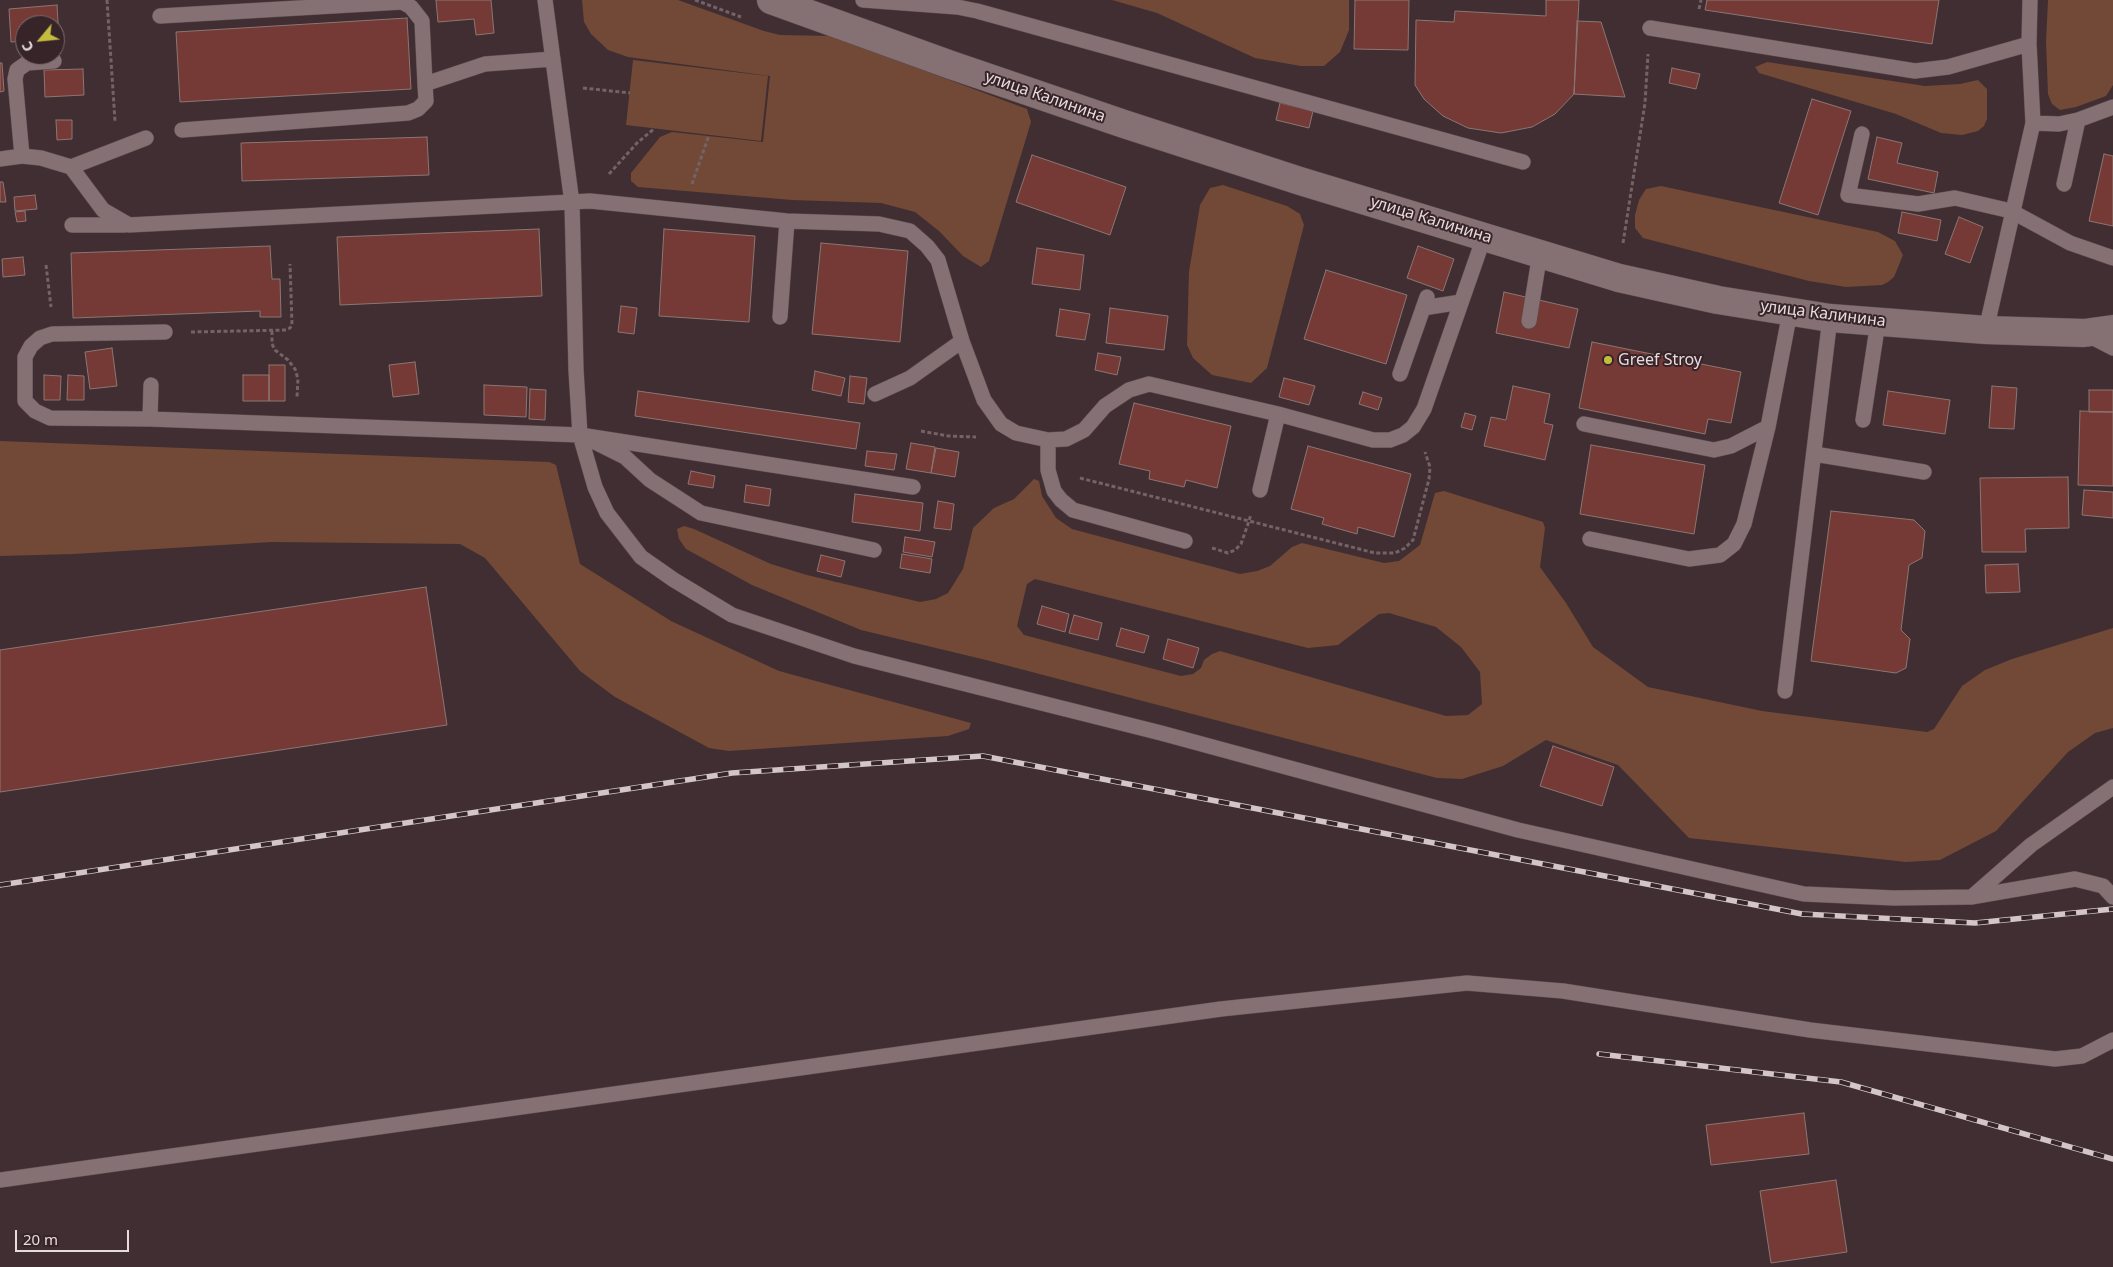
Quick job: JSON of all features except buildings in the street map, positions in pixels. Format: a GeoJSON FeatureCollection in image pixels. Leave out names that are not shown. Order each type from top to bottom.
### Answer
{"type":"FeatureCollection","features":[{"type":"Feature","properties":{"kind":"main road","name":"улица Калинина"},"geometry":{"type":"LineString","coordinates":[[771,0],[812,7],[1124,124],[1618,278],[1718,300],[1830,318],[1986,330],[2084,333],[2113,329]]}},
{"type":"Feature","properties":{"kind":"lane"},"geometry":{"type":"LineString","coordinates":[[546,0],[572,203],[576,370],[580,435],[595,487],[607,513],[641,557],[674,580],[732,615],[836,649],[1162,732],[1518,830],[1795,892],[1894,898],[1972,897],[2075,879],[2103,886],[2113,897]]}},
{"type":"Feature","properties":{"kind":"lane"},"geometry":{"type":"LineString","coordinates":[[863,0],[978,10],[1523,162]]}},
{"type":"Feature","properties":{"kind":"lane"},"geometry":{"type":"LineString","coordinates":[[1986,330],[2011,211],[2033,123],[2029,44],[2030,0]]}},
{"type":"Feature","properties":{"kind":"lane"},"geometry":{"type":"LineString","coordinates":[[160,16],[402,2],[411,6],[422,21],[426,101],[418,109],[408,113],[182,130]]}},
{"type":"Feature","properties":{"kind":"lane"},"geometry":{"type":"LineString","coordinates":[[1650,28],[1915,71],[1948,67],[2029,44]]}},
{"type":"Feature","properties":{"kind":"lane"},"geometry":{"type":"LineString","coordinates":[[425,84],[492,62],[553,59]]}},
{"type":"Feature","properties":{"kind":"lane"},"geometry":{"type":"LineString","coordinates":[[22,156],[15,79],[17,70],[24,65]]}},
{"type":"Feature","properties":{"kind":"lane"},"geometry":{"type":"LineString","coordinates":[[2033,123],[2058,124],[2078,120],[2113,107]]}},
{"type":"Feature","properties":{"kind":"lane"},"geometry":{"type":"LineString","coordinates":[[2064,184],[2078,120]]}},
{"type":"Feature","properties":{"kind":"lane"},"geometry":{"type":"LineString","coordinates":[[1862,134],[1841,195],[1918,204],[1935,203],[1956,198],[2011,211],[2070,242],[2113,258]]}},
{"type":"Feature","properties":{"kind":"lane"},"geometry":{"type":"LineString","coordinates":[[71,167],[146,138]]}},
{"type":"Feature","properties":{"kind":"lane"},"geometry":{"type":"LineString","coordinates":[[0,159],[22,156],[41,158],[71,167],[103,210],[129,225]]}},
{"type":"Feature","properties":{"kind":"lane"},"geometry":{"type":"LineString","coordinates":[[72,225],[129,225],[590,201],[787,221],[879,224],[910,231],[927,246],[938,260],[962,342],[984,400],[1001,424],[1016,433],[1048,440],[1066,439],[1084,430],[1105,406],[1129,390],[1149,384],[1278,414],[1373,440],[1390,440],[1402,435],[1413,427],[1424,409],[1484,237]]}},
{"type":"Feature","properties":{"kind":"lane"},"geometry":{"type":"LineString","coordinates":[[780,317],[787,221]]}},
{"type":"Feature","properties":{"kind":"lane"},"geometry":{"type":"LineString","coordinates":[[1529,321],[1540,254]]}},
{"type":"Feature","properties":{"kind":"lane"},"geometry":{"type":"LineString","coordinates":[[1400,374],[1425,302],[1461,302]]}},
{"type":"Feature","properties":{"kind":"lane"},"geometry":{"type":"LineString","coordinates":[[1590,539],[1689,559],[1720,556],[1734,544],[1744,524],[1768,427],[1790,312]]}},
{"type":"Feature","properties":{"kind":"lane"},"geometry":{"type":"LineString","coordinates":[[1785,691],[1830,318]]}},
{"type":"Feature","properties":{"kind":"lane"},"geometry":{"type":"LineString","coordinates":[[1863,420],[1878,322]]}},
{"type":"Feature","properties":{"kind":"lane"},"geometry":{"type":"LineString","coordinates":[[165,332],[52,334],[40,338],[31,346],[25,357],[25,401],[35,411],[50,418],[150,419],[580,435],[913,487]]}},
{"type":"Feature","properties":{"kind":"lane"},"geometry":{"type":"LineString","coordinates":[[2084,333],[2113,348]]}},
{"type":"Feature","properties":{"kind":"lane"},"geometry":{"type":"LineString","coordinates":[[875,394],[910,378],[962,342]]}},
{"type":"Feature","properties":{"kind":"lane"},"geometry":{"type":"LineString","coordinates":[[150,419],[151,385]]}},
{"type":"Feature","properties":{"kind":"lane"},"geometry":{"type":"LineString","coordinates":[[1260,490],[1278,414]]}},
{"type":"Feature","properties":{"kind":"lane"},"geometry":{"type":"LineString","coordinates":[[1584,424],[1714,450],[1731,446],[1768,427]]}},
{"type":"Feature","properties":{"kind":"lane"},"geometry":{"type":"LineString","coordinates":[[580,435],[625,457],[650,480],[701,513],[874,550]]}},
{"type":"Feature","properties":{"kind":"lane"},"geometry":{"type":"LineString","coordinates":[[1048,440],[1048,470],[1054,491],[1073,510],[1185,540]]}},
{"type":"Feature","properties":{"kind":"lane"},"geometry":{"type":"LineString","coordinates":[[1814,454],[1924,472]]}},
{"type":"Feature","properties":{"kind":"lane"},"geometry":{"type":"LineString","coordinates":[[1972,897],[2031,845],[2113,786]]}},
{"type":"Feature","properties":{"kind":"lane"},"geometry":{"type":"LineString","coordinates":[[0,1180],[1221,1009],[1467,983],[1563,991],[1810,1030],[2056,1059],[2082,1056],[2113,1040]]}},
{"type":"Feature","properties":{"kind":"path"},"geometry":{"type":"LineString","coordinates":[[107,0],[117,150]]}},
{"type":"Feature","properties":{"kind":"path"},"geometry":{"type":"LineString","coordinates":[[1618,278],[1645,103],[1650,28]]}},
{"type":"Feature","properties":{"kind":"path"},"geometry":{"type":"LineString","coordinates":[[576,88],[630,94]]}},
{"type":"Feature","properties":{"kind":"path"},"geometry":{"type":"LineString","coordinates":[[590,201],[619,161],[655,128]]}},
{"type":"Feature","properties":{"kind":"path"},"geometry":{"type":"LineString","coordinates":[[686,212],[692,180],[701,162],[709,135]]}},
{"type":"Feature","properties":{"kind":"path"},"geometry":{"type":"LineString","coordinates":[[165,332],[286,330],[292,325],[290,264]]}},
{"type":"Feature","properties":{"kind":"path"},"geometry":{"type":"LineString","coordinates":[[46,265],[51,297]]}},
{"type":"Feature","properties":{"kind":"path"},"geometry":{"type":"LineString","coordinates":[[272,330],[272,344],[275,350],[288,360],[295,369],[298,379],[297,424]]}},
{"type":"Feature","properties":{"kind":"path"},"geometry":{"type":"LineString","coordinates":[[921,431],[948,436],[975,437],[1001,424]]}},
{"type":"Feature","properties":{"kind":"path"},"geometry":{"type":"LineString","coordinates":[[1048,470],[1375,553],[1395,553],[1405,548],[1413,540],[1429,479]]}},
{"type":"Feature","properties":{"kind":"path"},"geometry":{"type":"LineString","coordinates":[[1185,540],[1228,553],[1235,550],[1241,544],[1252,511]]}},
{"type":"Feature","properties":{"kind":"shaded area"},"geometry":{"type":"Polygon","coordinates":[[[582,0],[678,0],[780,35],[832,36],[1027,109],[1031,122],[989,261],[981,267],[963,256],[939,231],[915,212],[881,203],[792,200],[638,187],[631,181],[631,173],[660,137],[672,132],[763,142],[770,76],[628,57],[608,50],[591,34],[584,22],[582,0]]]}},
{"type":"Feature","properties":{"kind":"shaded area"},"geometry":{"type":"Polygon","coordinates":[[[1112,0],[1349,0],[1349,30],[1340,52],[1324,66],[1301,66],[1255,58],[1157,13],[1112,0]]]}},
{"type":"Feature","properties":{"kind":"shaded area"},"geometry":{"type":"Polygon","coordinates":[[[2048,0],[2113,0],[2113,85],[2106,96],[2076,107],[2060,110],[2052,104],[2048,94],[2046,42],[2048,0]]]}},
{"type":"Feature","properties":{"kind":"shaded area"},"geometry":{"type":"Polygon","coordinates":[[[633,60],[768,76],[761,141],[626,125],[633,60]]]}},
{"type":"Feature","properties":{"kind":"shaded area"},"geometry":{"type":"Polygon","coordinates":[[[1767,62],[1925,86],[1960,84],[1978,80],[1987,89],[1987,119],[1984,126],[1978,131],[1962,135],[1941,133],[1896,114],[1759,73],[1755,67],[1767,62]]]}},
{"type":"Feature","properties":{"kind":"shaded area"},"geometry":{"type":"Polygon","coordinates":[[[1223,185],[1287,206],[1300,214],[1304,225],[1267,368],[1251,383],[1212,375],[1193,358],[1187,345],[1189,272],[1200,205],[1210,188],[1223,185]]]}},
{"type":"Feature","properties":{"kind":"shaded area"},"geometry":{"type":"Polygon","coordinates":[[[1661,186],[1878,232],[1895,241],[1903,255],[1894,277],[1888,282],[1882,285],[1846,287],[1809,281],[1643,238],[1635,228],[1635,215],[1639,200],[1646,189],[1661,186]]]}},
{"type":"Feature","properties":{"kind":"shaded area"},"geometry":{"type":"Polygon","coordinates":[[[0,441],[549,462],[556,465],[580,564],[671,621],[779,671],[971,723],[969,729],[948,736],[729,751],[709,748],[615,697],[580,671],[485,558],[460,544],[272,542],[74,554],[0,556],[0,441]]]}},
{"type":"Feature","properties":{"kind":"shaded area"},"geometry":{"type":"Polygon","coordinates":[[[1034,479],[1039,481],[1042,496],[1056,518],[1072,529],[1240,574],[1270,566],[1292,547],[1302,543],[1384,563],[1399,561],[1420,545],[1435,493],[1444,491],[1543,522],[1545,528],[1540,567],[1566,603],[1593,647],[1648,687],[1762,711],[1927,732],[1934,729],[1962,686],[1985,670],[2012,659],[2113,628],[2113,728],[2095,733],[2068,752],[1996,831],[1940,860],[1906,862],[1689,838],[1618,765],[1546,740],[1503,766],[1462,779],[1437,778],[986,660],[861,630],[752,585],[686,549],[679,539],[677,529],[684,526],[694,529],[771,564],[807,575],[920,602],[936,599],[948,593],[963,569],[973,528],[994,508],[1014,499],[1034,479]],[[1035,579],[1027,584],[1017,626],[1024,635],[1181,676],[1193,674],[1201,668],[1204,660],[1220,651],[1446,716],[1468,715],[1482,704],[1480,672],[1461,647],[1436,627],[1389,613],[1379,614],[1338,645],[1308,648],[1035,579]]]}},
{"type":"Feature","properties":{"kind":"railway"},"geometry":{"type":"LineString","coordinates":[[0,885],[732,773],[983,756],[1802,914],[1975,923],[2113,909]]}},
{"type":"Feature","properties":{"kind":"railway"},"geometry":{"type":"LineString","coordinates":[[1599,1054],[1841,1082],[2113,1159]]}},
{"type":"Feature","properties":{"kind":"place","name":"Greef Stroy"},"geometry":{"type":"Point","coordinates":[1608,360]}}]}
